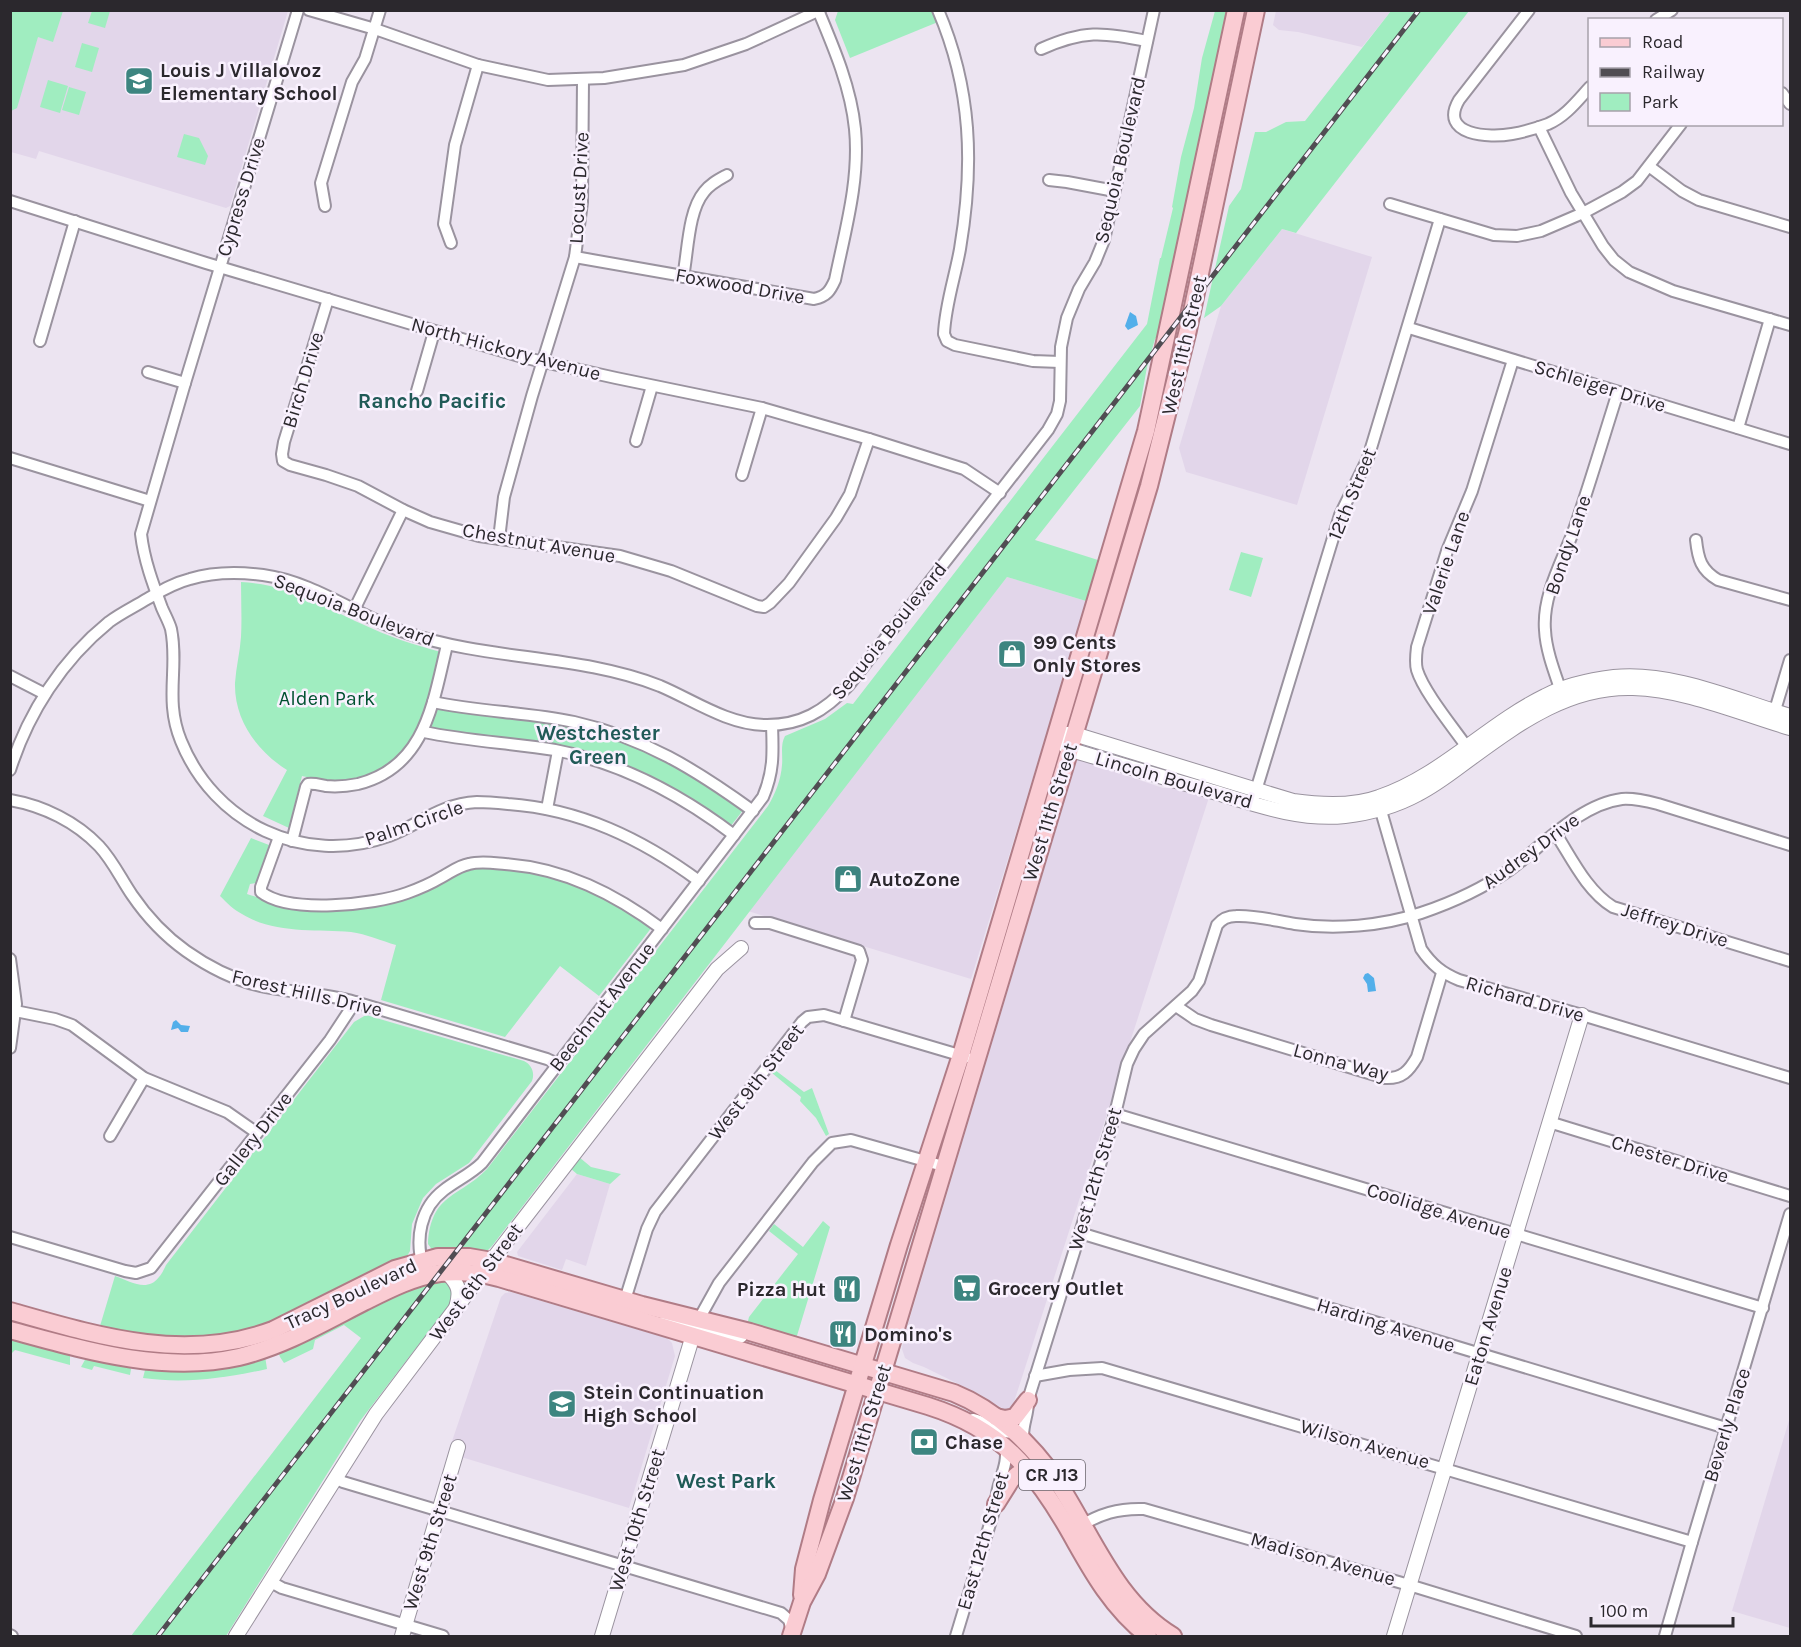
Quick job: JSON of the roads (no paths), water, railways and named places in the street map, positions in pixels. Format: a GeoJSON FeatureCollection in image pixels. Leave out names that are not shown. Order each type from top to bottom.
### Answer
{"type":"FeatureCollection","features":[{"type":"Feature","properties":{"kind":"main road","name":"West 11th Street"},"geometry":{"type":"LineString","coordinates":[[968,1058],[1056,734],[1137,464],[1155,396],[1236,10]]}},
{"type":"Feature","properties":{"kind":"main road","name":"West 11th Street"},"geometry":{"type":"LineString","coordinates":[[802,1602],[817,1574],[842,1508],[883,1371],[935,1164],[1071,742],[1169,411],[1256,10]]}},
{"type":"Feature","properties":{"kind":"main road","name":"West 11th Street"},"geometry":{"type":"LineString","coordinates":[[796,1632],[802,1602],[804,1569],[857,1385],[913,1202],[935,1164]]}},
{"type":"Feature","properties":{"kind":"main road","name":"Tracy Boulevard"},"geometry":{"type":"LineString","coordinates":[[10,1330],[121,1357],[177,1363],[208,1362],[241,1356],[283,1343],[387,1290],[423,1268],[453,1256],[567,1298],[857,1385]]}},
{"type":"Feature","properties":{"kind":"main road","name":"Tracy Boulevard"},"geometry":{"type":"LineString","coordinates":[[10,1311],[80,1330],[144,1343],[176,1346],[211,1345],[252,1337],[273,1330],[395,1269],[423,1268],[447,1272],[487,1268],[750,1332],[883,1371]]}},
{"type":"Feature","properties":{"kind":"main road","name":"CR J13"},"geometry":{"type":"LineString","coordinates":[[883,1371],[964,1397],[996,1417],[1034,1476],[1123,1592],[1151,1620],[1173,1636]]}},
{"type":"Feature","properties":{"kind":"main road","name":"CR J13"},"geometry":{"type":"LineString","coordinates":[[857,1385],[958,1417],[987,1433],[1015,1444],[1049,1471],[1064,1494],[1076,1528],[1110,1598],[1129,1620],[1148,1636]]}},
{"type":"Feature","properties":{"kind":"main road"},"geometry":{"type":"LineString","coordinates":[[996,1417],[1005,1419],[1016,1417],[1028,1400]]}},
{"type":"Feature","properties":{"kind":"main road"},"geometry":{"type":"LineString","coordinates":[[996,1504],[1011,1480],[1018,1474],[1034,1476]]}},
{"type":"Feature","properties":{"kind":"street","name":"Cypress Drive"},"geometry":{"type":"LineString","coordinates":[[157,592],[143,553],[141,534],[298,10]]}},
{"type":"Feature","properties":{"kind":"street"},"geometry":{"type":"LineString","coordinates":[[309,10],[375,29],[478,65],[548,80],[616,76],[684,65],[746,44],[819,11]]}},
{"type":"Feature","properties":{"kind":"street"},"geometry":{"type":"LineString","coordinates":[[325,206],[321,183],[352,82],[365,59],[380,10]]}},
{"type":"Feature","properties":{"kind":"street"},"geometry":{"type":"LineString","coordinates":[[938,10],[962,83],[969,131],[969,165],[964,223],[944,334],[947,341],[955,345],[1033,361],[1060,362]]}},
{"type":"Feature","properties":{"kind":"street","name":"Sequoia Boulevard"},"geometry":{"type":"LineString","coordinates":[[10,770],[24,734],[45,694],[79,651],[109,623],[157,592],[192,578],[228,574],[264,575],[302,585],[405,633],[447,645],[476,651],[578,663],[607,670],[659,686],[737,721],[772,725],[811,716],[833,703],[849,686],[1048,430],[1057,414],[1060,401],[1061,346],[1067,318],[1104,240],[1154,10]]}},
{"type":"Feature","properties":{"kind":"street"},"geometry":{"type":"LineString","coordinates":[[1528,10],[1454,108],[1454,120],[1458,127],[1468,132],[1496,136],[1539,127],[1560,117],[1588,89]]}},
{"type":"Feature","properties":{"kind":"street","name":"Foxwood Drive"},"geometry":{"type":"LineString","coordinates":[[575,257],[814,299],[824,297],[830,291],[835,280],[851,205],[856,159],[855,130],[851,104],[839,61],[819,11]]}},
{"type":"Feature","properties":{"kind":"street"},"geometry":{"type":"LineString","coordinates":[[1041,49],[1066,38],[1086,34],[1108,34],[1147,41]]}},
{"type":"Feature","properties":{"kind":"street"},"geometry":{"type":"LineString","coordinates":[[451,243],[444,224],[455,145],[478,65]]}},
{"type":"Feature","properties":{"kind":"street","name":"Locust Drive"},"geometry":{"type":"LineString","coordinates":[[499,539],[504,497],[575,257],[582,201],[583,79]]}},
{"type":"Feature","properties":{"kind":"street"},"geometry":{"type":"LineString","coordinates":[[1390,204],[1494,235],[1517,236],[1541,231],[1583,213],[1622,192],[1637,181],[1680,126]]}},
{"type":"Feature","properties":{"kind":"street"},"geometry":{"type":"LineString","coordinates":[[1539,127],[1558,169],[1593,231],[1614,260],[1629,272],[1673,291],[1791,325]]}},
{"type":"Feature","properties":{"kind":"street"},"geometry":{"type":"LineString","coordinates":[[1650,167],[1682,191],[1699,200],[1791,227]]}},
{"type":"Feature","properties":{"kind":"street"},"geometry":{"type":"LineString","coordinates":[[683,277],[695,208],[703,193],[713,183],[727,175]]}},
{"type":"Feature","properties":{"kind":"street"},"geometry":{"type":"LineString","coordinates":[[1049,180],[1115,191]]}},
{"type":"Feature","properties":{"kind":"street","name":"North Hickory Avenue"},"geometry":{"type":"LineString","coordinates":[[10,201],[434,332],[543,361],[762,408],[868,439],[964,469],[999,493]]}},
{"type":"Feature","properties":{"kind":"street","name":"12th Street"},"geometry":{"type":"LineString","coordinates":[[1254,797],[1340,515],[1368,458],[1440,219]]}},
{"type":"Feature","properties":{"kind":"street"},"geometry":{"type":"LineString","coordinates":[[40,341],[75,220]]}},
{"type":"Feature","properties":{"kind":"street","name":"Birch Drive"},"geometry":{"type":"LineString","coordinates":[[283,461],[284,442],[328,299]]}},
{"type":"Feature","properties":{"kind":"street"},"geometry":{"type":"LineString","coordinates":[[1738,428],[1770,319]]}},
{"type":"Feature","properties":{"kind":"street","name":"Schleiger Drive"},"geometry":{"type":"LineString","coordinates":[[1409,328],[1791,444]]}},
{"type":"Feature","properties":{"kind":"street"},"geometry":{"type":"LineString","coordinates":[[417,391],[434,332]]}},
{"type":"Feature","properties":{"kind":"street","name":"Valerie Lane"},"geometry":{"type":"LineString","coordinates":[[1470,752],[1423,684],[1416,659],[1417,647],[1447,551],[1472,491],[1513,360]]}},
{"type":"Feature","properties":{"kind":"street"},"geometry":{"type":"LineString","coordinates":[[148,372],[185,383]]}},
{"type":"Feature","properties":{"kind":"street"},"geometry":{"type":"LineString","coordinates":[[636,441],[652,386]]}},
{"type":"Feature","properties":{"kind":"street","name":"Bondy Lane"},"geometry":{"type":"LineString","coordinates":[[1562,694],[1546,641],[1544,628],[1547,607],[1556,576],[1576,526],[1618,392]]}},
{"type":"Feature","properties":{"kind":"street"},"geometry":{"type":"LineString","coordinates":[[742,475],[762,408]]}},
{"type":"Feature","properties":{"kind":"street","name":"Chestnut Avenue"},"geometry":{"type":"LineString","coordinates":[[283,461],[358,486],[430,522],[479,536],[620,556],[671,571],[757,606],[764,606],[770,603],[789,583],[836,518],[850,494],[868,439]]}},
{"type":"Feature","properties":{"kind":"street"},"geometry":{"type":"LineString","coordinates":[[10,458],[150,501]]}},
{"type":"Feature","properties":{"kind":"street"},"geometry":{"type":"LineString","coordinates":[[354,610],[403,510]]}},
{"type":"Feature","properties":{"kind":"street"},"geometry":{"type":"LineString","coordinates":[[1696,540],[1698,558],[1710,575],[1718,580],[1791,600]]}},
{"type":"Feature","properties":{"kind":"street","name":"Palm Circle"},"geometry":{"type":"LineString","coordinates":[[157,592],[170,626],[173,645],[171,692],[173,714],[180,738],[192,766],[204,784],[224,805],[257,828],[279,837],[311,845],[351,845],[388,836],[432,813],[460,804],[478,802],[547,808],[586,819],[630,837],[699,881]]}},
{"type":"Feature","properties":{"kind":"street"},"geometry":{"type":"LineString","coordinates":[[292,841],[308,784],[343,786],[374,778],[398,763],[424,732],[447,645]]}},
{"type":"Feature","properties":{"kind":"street"},"geometry":{"type":"LineString","coordinates":[[1773,717],[1791,660]]}},
{"type":"Feature","properties":{"kind":"street"},"geometry":{"type":"LineString","coordinates":[[10,676],[45,694]]}},
{"type":"Feature","properties":{"kind":"street","name":"Lincoln Boulevard"},"geometry":{"type":"LineString","coordinates":[[1056,734],[1071,742],[1254,797],[1315,804],[1379,804],[1470,752],[1514,713],[1562,694],[1584,682],[1617,677],[1647,677],[1692,686],[1773,717],[1791,728]]}},
{"type":"Feature","properties":{"kind":"street"},"geometry":{"type":"LineString","coordinates":[[433,702],[572,722],[617,734],[689,766],[753,811]]}},
{"type":"Feature","properties":{"kind":"street","name":"Lincoln Boulevard"},"geometry":{"type":"LineString","coordinates":[[1773,717],[1791,716]]}},
{"type":"Feature","properties":{"kind":"street","name":"Beechnut Avenue"},"geometry":{"type":"LineString","coordinates":[[423,1268],[419,1250],[420,1227],[432,1202],[444,1189],[468,1175],[482,1162],[763,797],[770,780],[774,760],[772,725]]}},
{"type":"Feature","properties":{"kind":"street"},"geometry":{"type":"LineString","coordinates":[[424,732],[475,742],[558,751],[608,764],[654,784],[704,813],[734,835]]}},
{"type":"Feature","properties":{"kind":"street"},"geometry":{"type":"LineString","coordinates":[[547,808],[558,751]]}},
{"type":"Feature","properties":{"kind":"street","name":"Audrey Drive"},"geometry":{"type":"LineString","coordinates":[[1176,1006],[1199,981],[1216,925],[1222,919],[1236,916],[1327,926],[1360,925],[1412,916],[1472,894],[1510,869],[1583,814],[1604,803],[1636,799],[1791,845]]}},
{"type":"Feature","properties":{"kind":"street","name":"Forest Hills Drive"},"geometry":{"type":"LineString","coordinates":[[10,800],[45,810],[72,824],[88,836],[109,859],[132,896],[159,929],[184,950],[232,977],[263,987],[332,995],[558,1064]]}},
{"type":"Feature","properties":{"kind":"street","name":"Richard Drive"},"geometry":{"type":"LineString","coordinates":[[1379,804],[1421,949],[1442,973],[1459,980],[1791,1078]]}},
{"type":"Feature","properties":{"kind":"street","name":"Jeffrey Drive"},"geometry":{"type":"LineString","coordinates":[[1556,834],[1589,885],[1613,907],[1791,961]]}},
{"type":"Feature","properties":{"kind":"street"},"geometry":{"type":"LineString","coordinates":[[279,837],[261,892],[279,899],[338,906],[374,902],[408,893],[468,864],[501,864],[544,870],[582,882],[614,896],[662,929]]}},
{"type":"Feature","properties":{"kind":"street"},"geometry":{"type":"LineString","coordinates":[[755,923],[770,923],[859,951],[862,960],[844,1021]]}},
{"type":"Feature","properties":{"kind":"street","name":"West 6th Street"},"geometry":{"type":"LineString","coordinates":[[236,1636],[376,1414],[717,969],[741,948]]}},
{"type":"Feature","properties":{"kind":"street"},"geometry":{"type":"LineString","coordinates":[[10,959],[15,1011],[10,1048]]}},
{"type":"Feature","properties":{"kind":"street","name":"Lonna Way"},"geometry":{"type":"LineString","coordinates":[[1176,1006],[1196,1020],[1211,1025],[1385,1078],[1394,1078],[1402,1076],[1418,1057],[1442,973]]}},
{"type":"Feature","properties":{"kind":"street","name":"Gallery Drive"},"geometry":{"type":"LineString","coordinates":[[10,1237],[125,1271],[146,1272],[155,1264],[330,1040],[356,1002]]}},
{"type":"Feature","properties":{"kind":"street","name":"West 12th Street"},"geometry":{"type":"LineString","coordinates":[[1028,1400],[1080,1233],[1115,1114],[1127,1064],[1144,1034],[1176,1006]]}},
{"type":"Feature","properties":{"kind":"street"},"geometry":{"type":"LineString","coordinates":[[15,1011],[72,1025],[144,1078],[227,1112],[257,1133]]}},
{"type":"Feature","properties":{"kind":"street","name":"West 9th Street"},"geometry":{"type":"LineString","coordinates":[[625,1300],[646,1229],[655,1212],[808,1017],[816,1014],[844,1021],[968,1058]]}},
{"type":"Feature","properties":{"kind":"street","name":"Eaton Avenue"},"geometry":{"type":"LineString","coordinates":[[1394,1636],[1582,1015]]}},
{"type":"Feature","properties":{"kind":"street"},"geometry":{"type":"LineString","coordinates":[[110,1136],[144,1078]]}},
{"type":"Feature","properties":{"kind":"street","name":"Coolidge Avenue"},"geometry":{"type":"LineString","coordinates":[[1115,1114],[1763,1308]]}},
{"type":"Feature","properties":{"kind":"street","name":"Chester Drive"},"geometry":{"type":"LineString","coordinates":[[1550,1122],[1791,1196]]}},
{"type":"Feature","properties":{"kind":"street"},"geometry":{"type":"LineString","coordinates":[[645,1321],[656,1317],[688,1325],[699,1319],[719,1283],[813,1162],[832,1143],[851,1140],[935,1164]]}},
{"type":"Feature","properties":{"kind":"street","name":"Beverly Place"},"geometry":{"type":"LineString","coordinates":[[1665,1636],[1791,1214]]}},
{"type":"Feature","properties":{"kind":"street","name":"Harding Avenue"},"geometry":{"type":"LineString","coordinates":[[1080,1233],[1726,1428]]}},
{"type":"Feature","properties":{"kind":"street"},"geometry":{"type":"LineString","coordinates":[[447,1272],[457,1282],[460,1291],[456,1310]]}},
{"type":"Feature","properties":{"kind":"street"},"geometry":{"type":"LineString","coordinates":[[567,1298],[585,1296],[618,1305],[625,1300]]}},
{"type":"Feature","properties":{"kind":"street"},"geometry":{"type":"LineString","coordinates":[[693,1335],[702,1331],[741,1336],[750,1332]]}},
{"type":"Feature","properties":{"kind":"street","name":"West 10th Street"},"geometry":{"type":"LineString","coordinates":[[602,1636],[693,1335]]}},
{"type":"Feature","properties":{"kind":"street","name":"Wilson Avenue"},"geometry":{"type":"LineString","coordinates":[[1035,1376],[1069,1370],[1102,1368],[1692,1542]]}},
{"type":"Feature","properties":{"kind":"street","name":"East 12th Street"},"geometry":{"type":"LineString","coordinates":[[956,1636],[996,1504],[996,1493],[1028,1413],[1028,1400]]}},
{"type":"Feature","properties":{"kind":"street","name":"West 9th Street"},"geometry":{"type":"LineString","coordinates":[[404,1631],[458,1447]]}},
{"type":"Feature","properties":{"kind":"street"},"geometry":{"type":"LineString","coordinates":[[335,1478],[439,1512],[781,1613],[789,1620],[796,1632]]}},
{"type":"Feature","properties":{"kind":"street","name":"Madison Avenue"},"geometry":{"type":"LineString","coordinates":[[1076,1528],[1112,1510],[1144,1509],[1409,1585],[1576,1636]]}},
{"type":"Feature","properties":{"kind":"street"},"geometry":{"type":"LineString","coordinates":[[271,1582],[282,1588],[404,1631],[443,1636]]}},
{"type":"Feature","properties":{"kind":"water"},"geometry":{"type":"Polygon","coordinates":[[[1130,312],[1136,316],[1138,325],[1128,330],[1125,326],[1130,312]]]}},
{"type":"Feature","properties":{"kind":"water"},"geometry":{"type":"Polygon","coordinates":[[[1368,973],[1374,978],[1376,991],[1368,992],[1363,978],[1368,973]]]}},
{"type":"Feature","properties":{"kind":"water"},"geometry":{"type":"Polygon","coordinates":[[[176,1020],[181,1025],[190,1026],[188,1032],[181,1032],[178,1028],[171,1030],[176,1020]]]}},
{"type":"Feature","properties":{"kind":"railway"},"geometry":{"type":"LineString","coordinates":[[158,1636],[1419,10]]}},
{"type":"Feature","properties":{"kind":"place","name":"Louis J Villalovoz Elementary School"},"geometry":{"type":"Point","coordinates":[139,81]}},
{"type":"Feature","properties":{"kind":"place","name":"99 Cents Only Stores"},"geometry":{"type":"Point","coordinates":[1012,654]}},
{"type":"Feature","properties":{"kind":"place","name":"AutoZone"},"geometry":{"type":"Point","coordinates":[848,879]}},
{"type":"Feature","properties":{"kind":"place","name":"Grocery Outlet"},"geometry":{"type":"Point","coordinates":[967,1288]}},
{"type":"Feature","properties":{"kind":"place","name":"Pizza Hut"},"geometry":{"type":"Point","coordinates":[847,1289]}},
{"type":"Feature","properties":{"kind":"place","name":"Domino's"},"geometry":{"type":"Point","coordinates":[843,1334]}},
{"type":"Feature","properties":{"kind":"place","name":"Stein Continuation High School"},"geometry":{"type":"Point","coordinates":[562,1404]}},
{"type":"Feature","properties":{"kind":"place","name":"Chase"},"geometry":{"type":"Point","coordinates":[924,1442]}},
{"type":"Feature","properties":{"kind":"district","name":"Rancho Pacific"},"geometry":{"type":"Point","coordinates":[432,401]}},
{"type":"Feature","properties":{"kind":"district","name":"Westchester Green"},"geometry":{"type":"Point","coordinates":[598,745]}},
{"type":"Feature","properties":{"kind":"district","name":"West Park"},"geometry":{"type":"Point","coordinates":[726,1481]}},
{"type":"Feature","properties":{"kind":"park label","name":"Alden Park"},"geometry":{"type":"Point","coordinates":[327,698]}}]}
